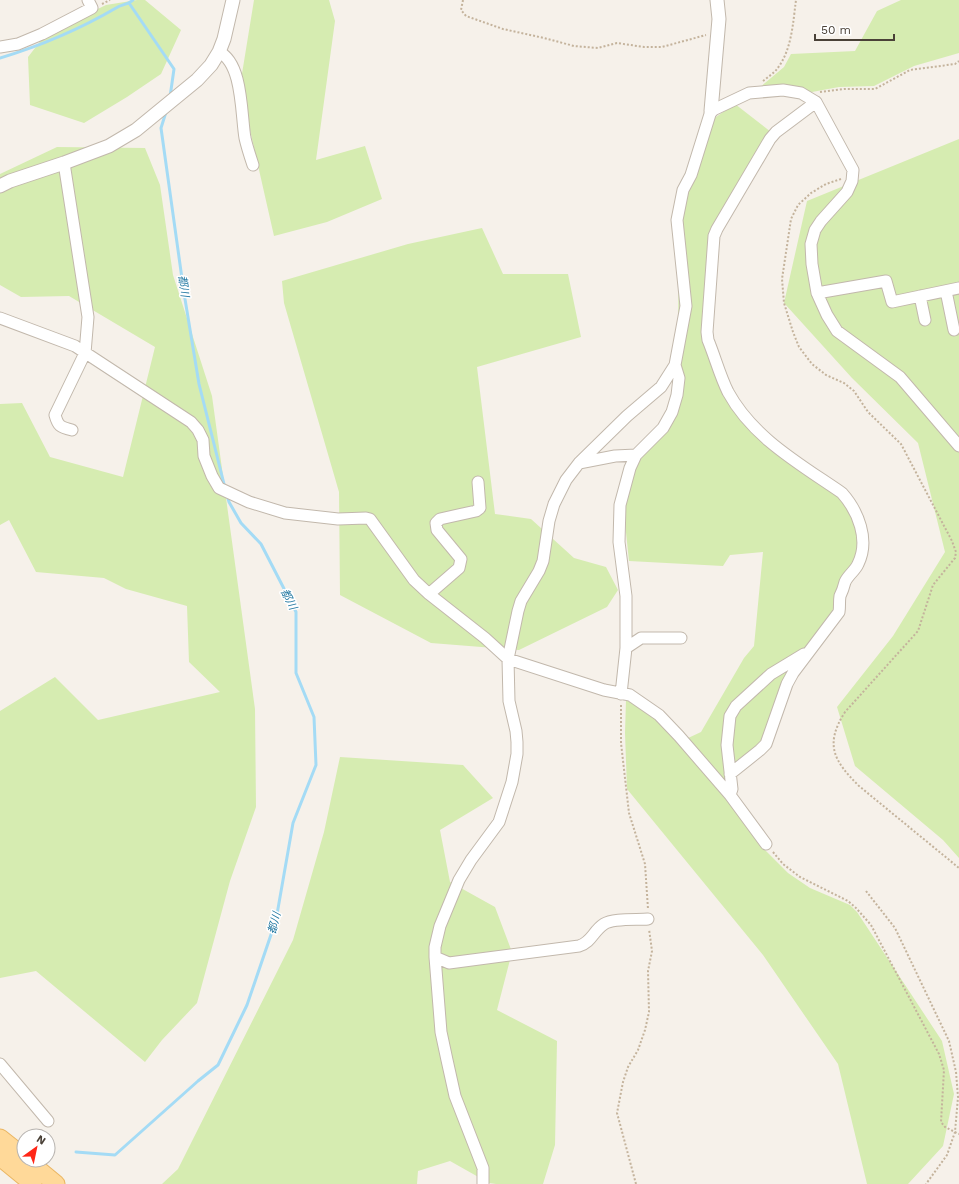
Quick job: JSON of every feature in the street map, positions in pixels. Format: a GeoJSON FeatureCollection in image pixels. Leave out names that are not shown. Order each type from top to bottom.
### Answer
{"type":"FeatureCollection","features":[{"type":"Feature","properties":{"kind":"main road"},"geometry":{"type":"LineString","coordinates":[[0,1138],[16,1151]]}},
{"type":"Feature","properties":{"kind":"main road"},"geometry":{"type":"LineString","coordinates":[[0,1157],[32,1184]]}},
{"type":"Feature","properties":{"kind":"main road"},"geometry":{"type":"LineString","coordinates":[[37,1168],[56,1184]]}},
{"type":"Feature","properties":{"kind":"street"},"geometry":{"type":"LineString","coordinates":[[0,47],[18,44],[36,37],[92,8],[88,0]]}},
{"type":"Feature","properties":{"kind":"street"},"geometry":{"type":"LineString","coordinates":[[0,186],[10,181],[109,146],[136,130],[197,80],[211,65],[219,52],[224,39],[232,0]]}},
{"type":"Feature","properties":{"kind":"street"},"geometry":{"type":"LineString","coordinates":[[483,1184],[483,1168],[455,1096],[441,1032],[435,957],[440,926],[459,880],[471,860],[499,822],[512,782],[517,754],[517,742],[509,701],[508,659],[521,601],[543,561],[549,521],[554,504],[566,480],[579,463],[622,421],[661,387],[675,365],[686,306],[677,220],[683,190],[691,175],[711,111],[719,19],[718,0]]}},
{"type":"Feature","properties":{"kind":"street"},"geometry":{"type":"LineString","coordinates":[[219,52],[226,55],[237,77],[246,139],[253,165]]}},
{"type":"Feature","properties":{"kind":"street"},"geometry":{"type":"LineString","coordinates":[[711,111],[749,93],[783,90],[801,93],[816,102],[853,170],[852,181],[847,192],[821,221],[815,230],[811,244],[812,264],[818,293],[827,315],[837,330],[900,377],[959,446]]}},
{"type":"Feature","properties":{"kind":"street"},"geometry":{"type":"LineString","coordinates":[[730,774],[766,744],[787,684],[793,673],[838,612],[840,598],[846,580],[858,565],[862,554],[863,540],[861,526],[850,502],[842,493],[776,448],[760,434],[745,417],[727,390],[708,340],[707,332],[714,236],[717,228],[770,139],[776,132],[816,102]]}},
{"type":"Feature","properties":{"kind":"street"},"geometry":{"type":"LineString","coordinates":[[64,163],[88,317],[85,353],[55,415],[57,422],[61,427],[72,430]]}},
{"type":"Feature","properties":{"kind":"street"},"geometry":{"type":"LineString","coordinates":[[818,293],[886,281],[892,302],[959,288]]}},
{"type":"Feature","properties":{"kind":"street"},"geometry":{"type":"LineString","coordinates":[[946,291],[954,330]]}},
{"type":"Feature","properties":{"kind":"street"},"geometry":{"type":"LineString","coordinates":[[920,296],[925,320]]}},
{"type":"Feature","properties":{"kind":"street"},"geometry":{"type":"LineString","coordinates":[[0,318],[75,346],[191,422],[198,430],[203,440],[204,456],[212,476],[219,488],[249,502],[285,513],[338,518],[370,519],[414,580],[429,594],[486,638],[508,659],[604,690],[630,695],[659,715],[679,736],[730,795],[766,844]]}},
{"type":"Feature","properties":{"kind":"street"},"geometry":{"type":"LineString","coordinates":[[621,694],[626,648],[626,596],[619,542],[620,506],[628,474],[636,455],[663,428],[672,412],[677,396],[679,378],[675,365]]}},
{"type":"Feature","properties":{"kind":"street"},"geometry":{"type":"LineString","coordinates":[[579,463],[615,456],[636,455]]}},
{"type":"Feature","properties":{"kind":"street"},"geometry":{"type":"LineString","coordinates":[[429,594],[458,568],[461,559],[437,530],[436,523],[440,519],[476,511],[480,508],[478,482]]}},
{"type":"Feature","properties":{"kind":"street"},"geometry":{"type":"LineString","coordinates":[[626,648],[641,638],[681,638]]}},
{"type":"Feature","properties":{"kind":"street"},"geometry":{"type":"LineString","coordinates":[[730,795],[732,789],[727,745],[730,716],[736,706],[771,674],[811,650]]}},
{"type":"Feature","properties":{"kind":"street"},"geometry":{"type":"LineString","coordinates":[[435,957],[449,963],[579,946],[586,944],[604,924],[612,921],[648,919]]}},
{"type":"Feature","properties":{"kind":"street"},"geometry":{"type":"LineString","coordinates":[[0,1064],[48,1121]]}},
{"type":"Feature","properties":{"kind":"path"},"geometry":{"type":"LineString","coordinates":[[463,0],[461,10],[466,16],[503,29],[574,46],[598,48],[617,43],[644,47],[662,47],[718,32]]}},
{"type":"Feature","properties":{"kind":"path"},"geometry":{"type":"LineString","coordinates":[[749,93],[777,69],[786,54],[792,30],[796,0]]}},
{"type":"Feature","properties":{"kind":"path"},"geometry":{"type":"LineString","coordinates":[[801,93],[844,89],[876,89],[910,70],[956,64],[959,62]]}},
{"type":"Feature","properties":{"kind":"path"},"geometry":{"type":"LineString","coordinates":[[621,694],[621,743],[629,813],[645,864],[648,919],[652,951],[648,971],[649,1012],[638,1050],[628,1067],[623,1082],[617,1113],[636,1184]]}},
{"type":"Feature","properties":{"kind":"path"},"geometry":{"type":"LineString","coordinates":[[766,844],[783,864],[800,877],[848,901],[870,925],[939,1054],[944,1070],[940,1115],[941,1122],[945,1127],[959,1134]]}},
{"type":"Feature","properties":{"kind":"path"},"geometry":{"type":"LineString","coordinates":[[866,891],[895,928],[949,1041],[956,1072],[958,1097],[955,1132],[947,1155],[926,1184]]}},
{"type":"Feature","properties":{"kind":"green space"},"geometry":{"type":"Polygon","coordinates":[[[145,0],[181,30],[161,74],[84,123],[30,105],[28,57],[46,34],[106,5],[145,0]]]}},
{"type":"Feature","properties":{"kind":"green space"},"geometry":{"type":"Polygon","coordinates":[[[254,0],[329,0],[335,21],[316,160],[365,146],[382,199],[327,222],[274,236],[240,86],[254,0]]]}},
{"type":"Feature","properties":{"kind":"green space"},"geometry":{"type":"Polygon","coordinates":[[[901,0],[959,0],[959,53],[914,66],[874,86],[839,87],[812,92],[796,89],[758,89],[784,67],[791,54],[855,51],[877,11],[901,0]]]}},
{"type":"Feature","properties":{"kind":"green space"},"geometry":{"type":"Polygon","coordinates":[[[735,104],[771,132],[712,232],[705,334],[737,411],[842,498],[852,512],[860,545],[837,609],[810,647],[761,745],[728,785],[686,739],[701,732],[744,658],[754,646],[763,552],[730,555],[723,566],[629,561],[623,504],[630,479],[641,455],[667,429],[678,342],[679,216],[713,119],[735,104]]]}},
{"type":"Feature","properties":{"kind":"green space"},"geometry":{"type":"Polygon","coordinates":[[[959,139],[959,858],[943,840],[855,766],[837,707],[893,636],[945,552],[918,443],[852,378],[784,303],[807,201],[959,139]]]}},
{"type":"Feature","properties":{"kind":"green space"},"geometry":{"type":"Polygon","coordinates":[[[57,147],[145,148],[160,185],[173,275],[212,396],[255,709],[256,807],[230,881],[197,1003],[162,1040],[145,1062],[36,971],[0,978],[0,711],[55,677],[98,720],[220,692],[189,662],[187,606],[126,589],[104,578],[36,572],[9,520],[0,525],[0,404],[22,403],[50,457],[123,477],[155,347],[69,296],[21,297],[0,285],[0,174],[57,147]]]}},
{"type":"Feature","properties":{"kind":"green space"},"geometry":{"type":"Polygon","coordinates":[[[482,228],[503,274],[568,274],[581,337],[477,367],[495,514],[531,519],[574,558],[606,567],[618,590],[607,607],[519,650],[431,643],[340,595],[339,492],[284,303],[282,281],[408,244],[482,228]]]}},
{"type":"Feature","properties":{"kind":"green space"},"geometry":{"type":"Polygon","coordinates":[[[626,700],[649,712],[714,781],[762,847],[788,873],[810,888],[850,905],[857,912],[942,1041],[954,1094],[943,1146],[908,1184],[867,1184],[838,1064],[763,955],[627,789],[625,733],[626,700]]]}},
{"type":"Feature","properties":{"kind":"green space"},"geometry":{"type":"Polygon","coordinates":[[[340,757],[463,765],[493,798],[440,830],[450,882],[495,907],[512,952],[497,1010],[557,1041],[555,1145],[543,1184],[489,1183],[450,1161],[418,1171],[417,1184],[162,1184],[178,1169],[293,940],[324,832],[340,757]]]}},
{"type":"Feature","properties":{"kind":"waterway"},"geometry":{"type":"LineString","coordinates":[[0,58],[60,36],[133,0]]}},
{"type":"Feature","properties":{"kind":"waterway","name":"都川"},"geometry":{"type":"LineString","coordinates":[[129,3],[174,69],[170,97]]}},
{"type":"Feature","properties":{"kind":"waterway","name":"都川"},"geometry":{"type":"LineString","coordinates":[[166,112],[161,128],[184,293],[199,384],[225,488]]}},
{"type":"Feature","properties":{"kind":"waterway","name":"都川"},"geometry":{"type":"LineString","coordinates":[[76,1152],[115,1155],[218,1065],[247,1005],[276,920],[293,823],[316,765],[314,717],[296,673],[296,612],[261,544],[241,523],[229,502],[227,495]]}}]}
